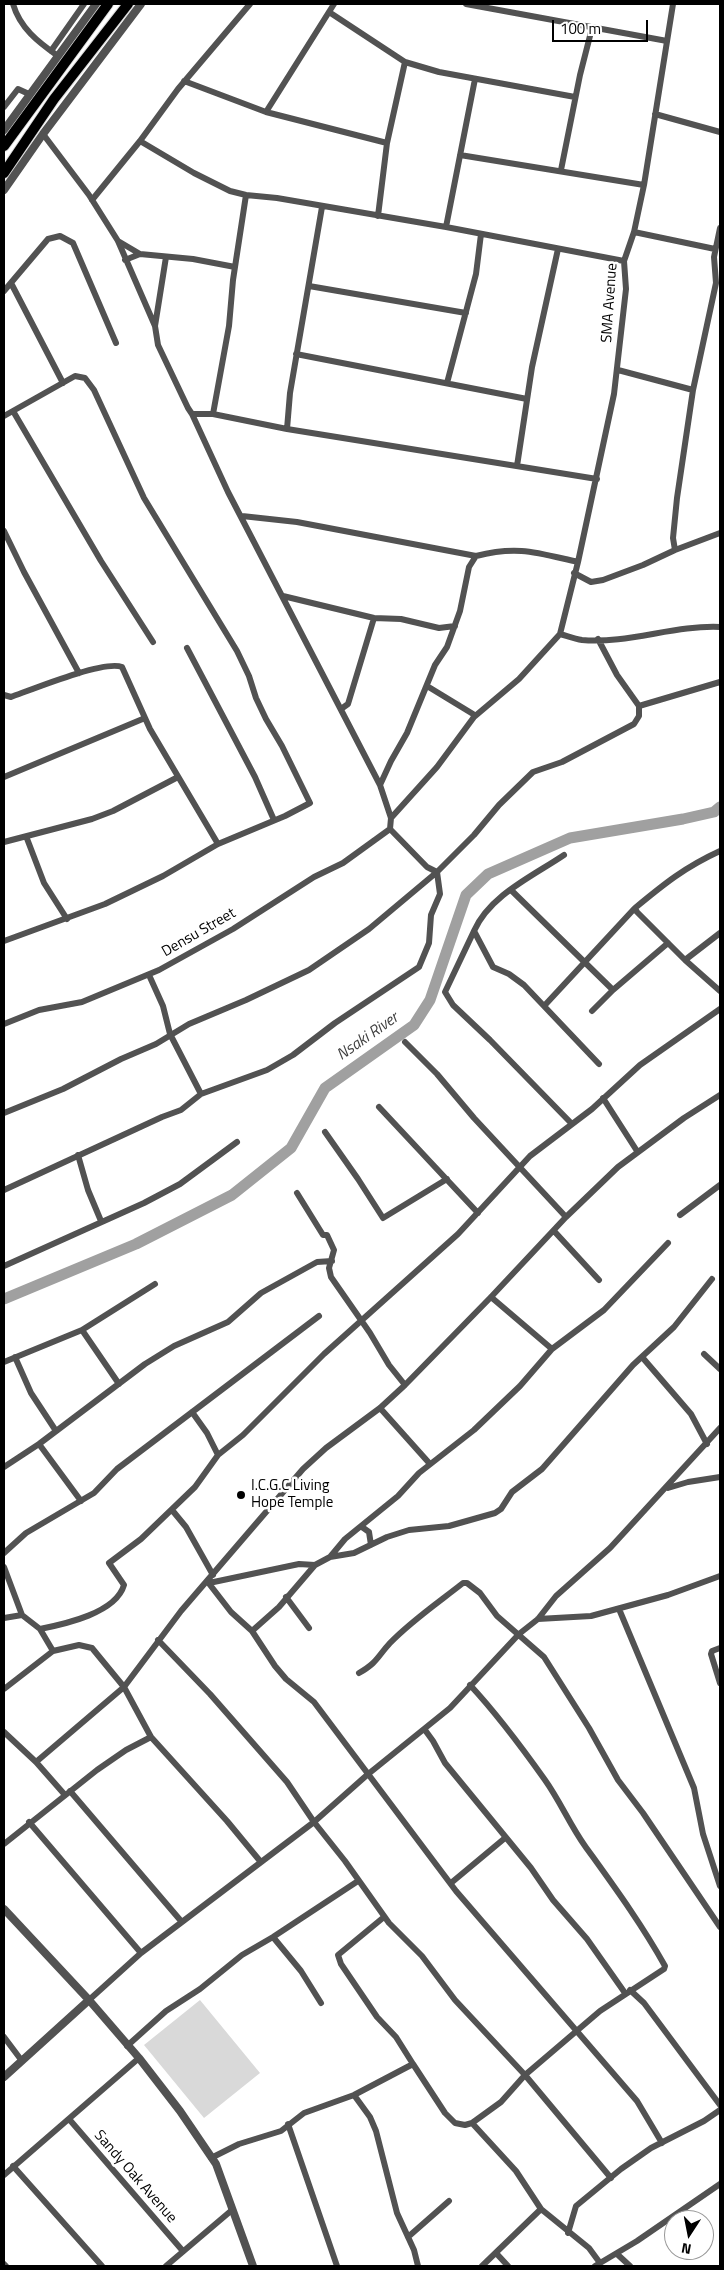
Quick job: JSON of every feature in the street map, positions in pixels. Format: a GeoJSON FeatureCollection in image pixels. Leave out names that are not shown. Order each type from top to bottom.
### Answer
{"type":"FeatureCollection","features":[{"type":"Feature","properties":{"kind":"main road"},"geometry":{"type":"LineString","coordinates":[[4,173],[54,99],[128,4]]}},
{"type":"Feature","properties":{"kind":"main road"},"geometry":{"type":"LineString","coordinates":[[4,146],[104,5],[118,17]]}},
{"type":"Feature","properties":{"kind":"street"},"geometry":{"type":"LineString","coordinates":[[12,4],[16,14],[31,36],[58,56]]}},
{"type":"Feature","properties":{"kind":"street"},"geometry":{"type":"LineString","coordinates":[[51,51],[84,4]]}},
{"type":"Feature","properties":{"kind":"street"},"geometry":{"type":"LineString","coordinates":[[4,190],[43,134],[142,4]]}},
{"type":"Feature","properties":{"kind":"street"},"geometry":{"type":"LineString","coordinates":[[92,200],[140,141],[184,82],[250,4]]}},
{"type":"Feature","properties":{"kind":"street"},"geometry":{"type":"LineString","coordinates":[[266,112],[334,4]]}},
{"type":"Feature","properties":{"kind":"street"},"geometry":{"type":"LineString","coordinates":[[466,4],[667,41]]}},
{"type":"Feature","properties":{"kind":"street","name":"SMA Avenue"},"geometry":{"type":"LineString","coordinates":[[560,634],[597,479],[618,370],[626,289],[624,261],[634,232],[644,185],[673,4]]}},
{"type":"Feature","properties":{"kind":"street"},"geometry":{"type":"LineString","coordinates":[[4,130],[75,33],[104,5]]}},
{"type":"Feature","properties":{"kind":"street"},"geometry":{"type":"LineString","coordinates":[[329,12],[405,62],[475,79],[575,96]]}},
{"type":"Feature","properties":{"kind":"street"},"geometry":{"type":"LineString","coordinates":[[67,27],[75,33]]}},
{"type":"Feature","properties":{"kind":"street"},"geometry":{"type":"LineString","coordinates":[[561,170],[575,96],[592,28]]}},
{"type":"Feature","properties":{"kind":"street"},"geometry":{"type":"LineString","coordinates":[[378,216],[387,143],[405,62]]}},
{"type":"Feature","properties":{"kind":"street"},"geometry":{"type":"LineString","coordinates":[[446,227],[475,79]]}},
{"type":"Feature","properties":{"kind":"street"},"geometry":{"type":"LineString","coordinates":[[184,82],[266,112],[387,143]]}},
{"type":"Feature","properties":{"kind":"street"},"geometry":{"type":"LineString","coordinates":[[4,107],[18,89],[29,94]]}},
{"type":"Feature","properties":{"kind":"street"},"geometry":{"type":"LineString","coordinates":[[655,114],[720,132]]}},
{"type":"Feature","properties":{"kind":"street"},"geometry":{"type":"LineString","coordinates":[[43,134],[92,200],[118,241],[155,326],[158,345],[188,408],[283,596],[310,654],[380,785],[391,818],[390,830],[427,867],[438,872]]}},
{"type":"Feature","properties":{"kind":"street"},"geometry":{"type":"LineString","coordinates":[[140,141],[194,173],[230,191],[246,195],[446,227],[624,261]]}},
{"type":"Feature","properties":{"kind":"street"},"geometry":{"type":"LineString","coordinates":[[460,155],[644,185]]}},
{"type":"Feature","properties":{"kind":"street"},"geometry":{"type":"LineString","coordinates":[[214,414],[229,326],[235,267],[246,195]]}},
{"type":"Feature","properties":{"kind":"street"},"geometry":{"type":"LineString","coordinates":[[287,429],[296,354],[322,207]]}},
{"type":"Feature","properties":{"kind":"street"},"geometry":{"type":"LineString","coordinates":[[674,550],[674,526],[693,390],[718,283],[715,249],[720,228]]}},
{"type":"Feature","properties":{"kind":"street"},"geometry":{"type":"LineString","coordinates":[[634,232],[715,249]]}},
{"type":"Feature","properties":{"kind":"street"},"geometry":{"type":"LineString","coordinates":[[447,383],[476,274],[481,234]]}},
{"type":"Feature","properties":{"kind":"street"},"geometry":{"type":"LineString","coordinates":[[4,291],[48,239],[60,236],[73,243],[116,344]]}},
{"type":"Feature","properties":{"kind":"street"},"geometry":{"type":"LineString","coordinates":[[118,241],[140,254],[193,259],[235,267]]}},
{"type":"Feature","properties":{"kind":"street"},"geometry":{"type":"LineString","coordinates":[[517,466],[527,399],[558,249]]}},
{"type":"Feature","properties":{"kind":"street"},"geometry":{"type":"LineString","coordinates":[[125,260],[140,254]]}},
{"type":"Feature","properties":{"kind":"street"},"geometry":{"type":"LineString","coordinates":[[155,326],[166,257]]}},
{"type":"Feature","properties":{"kind":"street"},"geometry":{"type":"LineString","coordinates":[[10,283],[63,383]]}},
{"type":"Feature","properties":{"kind":"street"},"geometry":{"type":"LineString","coordinates":[[309,286],[466,313]]}},
{"type":"Feature","properties":{"kind":"street"},"geometry":{"type":"LineString","coordinates":[[296,354],[527,399]]}},
{"type":"Feature","properties":{"kind":"street"},"geometry":{"type":"LineString","coordinates":[[618,370],[693,390]]}},
{"type":"Feature","properties":{"kind":"street"},"geometry":{"type":"LineString","coordinates":[[4,416],[63,383],[80,376],[94,390],[144,498],[237,651],[250,676],[262,712],[282,746],[310,803],[218,844],[145,886],[66,919],[4,941]]}},
{"type":"Feature","properties":{"kind":"street"},"geometry":{"type":"LineString","coordinates":[[13,411],[106,569],[153,642]]}},
{"type":"Feature","properties":{"kind":"street"},"geometry":{"type":"LineString","coordinates":[[192,414],[214,414],[287,429],[597,479]]}},
{"type":"Feature","properties":{"kind":"street"},"geometry":{"type":"LineString","coordinates":[[242,516],[297,522],[476,556],[504,550],[522,549],[578,562]]}},
{"type":"Feature","properties":{"kind":"street"},"geometry":{"type":"LineString","coordinates":[[4,531],[27,578],[79,673]]}},
{"type":"Feature","properties":{"kind":"street"},"geometry":{"type":"LineString","coordinates":[[574,573],[591,582],[603,580],[720,533]]}},
{"type":"Feature","properties":{"kind":"street"},"geometry":{"type":"LineString","coordinates":[[380,785],[390,761],[407,733],[455,626],[469,567],[476,556]]}},
{"type":"Feature","properties":{"kind":"street"},"geometry":{"type":"LineString","coordinates":[[283,596],[374,618],[401,619],[440,628],[455,626]]}},
{"type":"Feature","properties":{"kind":"street"},"geometry":{"type":"LineString","coordinates":[[341,710],[348,704],[374,618]]}},
{"type":"Feature","properties":{"kind":"street"},"geometry":{"type":"LineString","coordinates":[[391,818],[437,767],[474,717],[519,679],[560,634],[580,640],[598,640],[648,636],[708,626],[720,627]]}},
{"type":"Feature","properties":{"kind":"street"},"geometry":{"type":"LineString","coordinates":[[4,1113],[63,1089],[121,1059],[156,1044],[170,1034],[309,970],[369,929],[438,872],[474,835],[499,805],[533,772],[562,762],[634,724],[639,716],[639,706],[617,675],[598,640]]}},
{"type":"Feature","properties":{"kind":"street"},"geometry":{"type":"LineString","coordinates":[[187,648],[255,777],[274,820]]}},
{"type":"Feature","properties":{"kind":"street"},"geometry":{"type":"LineString","coordinates":[[4,695],[11,697],[79,673],[110,666],[122,667],[145,718],[178,778],[218,844]]}},
{"type":"Feature","properties":{"kind":"street"},"geometry":{"type":"LineString","coordinates":[[639,706],[720,682]]}},
{"type":"Feature","properties":{"kind":"street"},"geometry":{"type":"LineString","coordinates":[[427,686],[473,714],[474,717]]}},
{"type":"Feature","properties":{"kind":"street"},"geometry":{"type":"LineString","coordinates":[[4,778],[145,718]]}},
{"type":"Feature","properties":{"kind":"street"},"geometry":{"type":"LineString","coordinates":[[4,839],[26,836],[92,819],[178,778]]}},
{"type":"Feature","properties":{"kind":"street","name":"Densu Street"},"geometry":{"type":"LineString","coordinates":[[4,1024],[39,1010],[82,1002],[149,975],[192,953],[314,877],[343,863],[390,830]]}},
{"type":"Feature","properties":{"kind":"street"},"geometry":{"type":"LineString","coordinates":[[26,836],[44,883],[66,919]]}},
{"type":"Feature","properties":{"kind":"street"},"geometry":{"type":"LineString","coordinates":[[637,912],[635,908],[665,882],[695,863],[720,851]]}},
{"type":"Feature","properties":{"kind":"street"},"geometry":{"type":"LineString","coordinates":[[564,855],[511,890],[491,906],[479,921],[445,992],[453,1005],[572,1124]]}},
{"type":"Feature","properties":{"kind":"street"},"geometry":{"type":"LineString","coordinates":[[4,1190],[181,1110],[200,1094],[267,1070],[293,1055],[419,966],[429,943],[431,915],[440,894],[438,872]]}},
{"type":"Feature","properties":{"kind":"street"},"geometry":{"type":"LineString","coordinates":[[511,890],[613,990]]}},
{"type":"Feature","properties":{"kind":"street"},"geometry":{"type":"LineString","coordinates":[[545,1005],[634,909],[668,944],[720,991]]}},
{"type":"Feature","properties":{"kind":"street"},"geometry":{"type":"LineString","coordinates":[[474,931],[493,967],[509,974],[545,1005],[599,1064]]}},
{"type":"Feature","properties":{"kind":"street"},"geometry":{"type":"LineString","coordinates":[[685,960],[720,933]]}},
{"type":"Feature","properties":{"kind":"street"},"geometry":{"type":"LineString","coordinates":[[592,1011],[613,990],[668,944]]}},
{"type":"Feature","properties":{"kind":"street"},"geometry":{"type":"LineString","coordinates":[[149,975],[163,1006],[170,1034],[200,1094]]}},
{"type":"Feature","properties":{"kind":"street"},"geometry":{"type":"LineString","coordinates":[[40,1629],[78,1621],[113,1600],[124,1585],[109,1563],[141,1539],[172,1510],[195,1487],[218,1455],[243,1435],[324,1354],[418,1271],[478,1213],[519,1166],[542,1145],[572,1124],[640,1065],[720,1008]]}},
{"type":"Feature","properties":{"kind":"street"},"geometry":{"type":"LineString","coordinates":[[405,1042],[437,1074],[566,1217]]}},
{"type":"Feature","properties":{"kind":"street"},"geometry":{"type":"LineString","coordinates":[[36,1762],[124,1687],[158,1640],[303,1469],[326,1448],[380,1408],[491,1297],[566,1217],[637,1151],[720,1095]]}},
{"type":"Feature","properties":{"kind":"street"},"geometry":{"type":"LineString","coordinates":[[603,1098],[637,1151]]}},
{"type":"Feature","properties":{"kind":"street"},"geometry":{"type":"LineString","coordinates":[[379,1107],[478,1213]]}},
{"type":"Feature","properties":{"kind":"street"},"geometry":{"type":"LineString","coordinates":[[325,1132],[382,1218],[447,1179]]}},
{"type":"Feature","properties":{"kind":"street"},"geometry":{"type":"LineString","coordinates":[[4,1266],[144,1203],[180,1184],[237,1142]]}},
{"type":"Feature","properties":{"kind":"street"},"geometry":{"type":"LineString","coordinates":[[78,1155],[88,1190],[101,1221]]}},
{"type":"Feature","properties":{"kind":"street"},"geometry":{"type":"LineString","coordinates":[[680,1215],[720,1185]]}},
{"type":"Feature","properties":{"kind":"street"},"geometry":{"type":"LineString","coordinates":[[297,1193],[322,1236],[327,1235],[330,1238],[334,1250],[330,1268],[331,1277],[389,1365],[405,1384]]}},
{"type":"Feature","properties":{"kind":"street"},"geometry":{"type":"LineString","coordinates":[[554,1231],[598,1280]]}},
{"type":"Feature","properties":{"kind":"street"},"geometry":{"type":"LineString","coordinates":[[330,1557],[345,1539],[398,1496],[430,1464],[474,1430],[520,1386],[552,1349],[604,1310],[668,1243]]}},
{"type":"Feature","properties":{"kind":"street"},"geometry":{"type":"LineString","coordinates":[[4,1467],[39,1444],[119,1384],[174,1346],[228,1322],[249,1301],[317,1262],[332,1261]]}},
{"type":"Feature","properties":{"kind":"street"},"geometry":{"type":"LineString","coordinates":[[252,1631],[315,1565],[330,1557],[354,1553],[409,1530],[449,1526],[495,1513],[501,1509],[512,1492],[542,1469],[642,1357],[674,1327],[712,1279]]}},
{"type":"Feature","properties":{"kind":"street"},"geometry":{"type":"LineString","coordinates":[[4,1362],[82,1330],[155,1284]]}},
{"type":"Feature","properties":{"kind":"street"},"geometry":{"type":"LineString","coordinates":[[491,1297],[552,1349]]}},
{"type":"Feature","properties":{"kind":"street"},"geometry":{"type":"LineString","coordinates":[[4,1553],[26,1533],[94,1493],[117,1469],[318,1316]]}},
{"type":"Feature","properties":{"kind":"street"},"geometry":{"type":"LineString","coordinates":[[82,1330],[119,1384]]}},
{"type":"Feature","properties":{"kind":"street"},"geometry":{"type":"LineString","coordinates":[[704,1354],[720,1370]]}},
{"type":"Feature","properties":{"kind":"street"},"geometry":{"type":"LineString","coordinates":[[15,1357],[31,1393],[56,1431]]}},
{"type":"Feature","properties":{"kind":"street"},"geometry":{"type":"LineString","coordinates":[[642,1357],[691,1414],[707,1444]]}},
{"type":"Feature","properties":{"kind":"street"},"geometry":{"type":"LineString","coordinates":[[380,1408],[430,1464]]}},
{"type":"Feature","properties":{"kind":"street"},"geometry":{"type":"LineString","coordinates":[[192,1412],[207,1433],[218,1455]]}},
{"type":"Feature","properties":{"kind":"street"},"geometry":{"type":"LineString","coordinates":[[4,2077],[141,1953],[260,1861],[314,1822],[367,1775],[450,1708],[519,1634],[538,1620],[556,1596],[610,1548],[720,1428]]}},
{"type":"Feature","properties":{"kind":"street"},"geometry":{"type":"LineString","coordinates":[[39,1444],[49,1460],[82,1501]]}},
{"type":"Feature","properties":{"kind":"street"},"geometry":{"type":"LineString","coordinates":[[667,1488],[688,1482],[720,1477]]}},
{"type":"Feature","properties":{"kind":"street"},"geometry":{"type":"LineString","coordinates":[[172,1510],[186,1527],[213,1575]]}},
{"type":"Feature","properties":{"kind":"street"},"geometry":{"type":"LineString","coordinates":[[362,1527],[369,1532],[371,1545]]}},
{"type":"Feature","properties":{"kind":"street"},"geometry":{"type":"LineString","coordinates":[[208,1582],[298,1564],[315,1565]]}},
{"type":"Feature","properties":{"kind":"street"},"geometry":{"type":"LineString","coordinates":[[4,1567],[22,1615],[35,1623],[53,1651]]}},
{"type":"Feature","properties":{"kind":"street"},"geometry":{"type":"LineString","coordinates":[[538,1620],[591,1616],[668,1595],[720,1576]]}},
{"type":"Feature","properties":{"kind":"street"},"geometry":{"type":"LineString","coordinates":[[208,1582],[231,1612],[252,1631],[286,1679],[314,1702],[367,1775],[466,1904],[637,2101],[662,2143]]}},
{"type":"Feature","properties":{"kind":"street"},"geometry":{"type":"LineString","coordinates":[[360,1673],[374,1665],[390,1644],[463,1583],[467,1583],[480,1593],[497,1616],[510,1629],[519,1634],[544,1657],[589,1728],[618,1780],[643,1813],[720,1927]]}},
{"type":"Feature","properties":{"kind":"street"},"geometry":{"type":"LineString","coordinates":[[286,1597],[309,1628]]}},
{"type":"Feature","properties":{"kind":"street"},"geometry":{"type":"LineString","coordinates":[[619,1609],[694,1788],[703,1834],[720,1886]]}},
{"type":"Feature","properties":{"kind":"street"},"geometry":{"type":"LineString","coordinates":[[4,1618],[22,1615]]}},
{"type":"Feature","properties":{"kind":"street"},"geometry":{"type":"LineString","coordinates":[[158,1640],[210,1694],[287,1782],[384,1917],[422,1956],[455,2000],[526,2075],[611,2178]]}},
{"type":"Feature","properties":{"kind":"street"},"geometry":{"type":"LineString","coordinates":[[4,1689],[53,1651],[79,1645],[92,1648],[124,1687],[151,1737],[227,1821],[260,1861]]}},
{"type":"Feature","properties":{"kind":"street"},"geometry":{"type":"LineString","coordinates":[[720,1648],[712,1651],[711,1654],[720,1683]]}},
{"type":"Feature","properties":{"kind":"street"},"geometry":{"type":"LineString","coordinates":[[384,1917],[338,1955],[377,2017],[396,2037],[445,2114],[455,2123],[465,2125],[472,2123],[500,2102],[526,2075],[600,2010],[664,1969],[665,1966],[623,1896],[584,1845],[546,1781],[493,1710],[470,1685]]}},
{"type":"Feature","properties":{"kind":"street"},"geometry":{"type":"LineString","coordinates":[[425,1730],[434,1741],[445,1764],[627,1992],[644,2003],[720,2105]]}},
{"type":"Feature","properties":{"kind":"street"},"geometry":{"type":"LineString","coordinates":[[4,1732],[68,1793],[181,1921]]}},
{"type":"Feature","properties":{"kind":"street"},"geometry":{"type":"LineString","coordinates":[[4,1844],[29,1822],[126,1750],[151,1737]]}},
{"type":"Feature","properties":{"kind":"street"},"geometry":{"type":"LineString","coordinates":[[29,1822],[141,1953]]}},
{"type":"Feature","properties":{"kind":"street"},"geometry":{"type":"LineString","coordinates":[[451,1883],[505,1838]]}},
{"type":"Feature","properties":{"kind":"street"},"geometry":{"type":"LineString","coordinates":[[127,2046],[166,2011],[200,1989],[242,1955],[273,1938],[358,1881]]}},
{"type":"Feature","properties":{"kind":"street"},"geometry":{"type":"LineString","coordinates":[[4,1909],[89,2000],[139,2058],[180,2111],[221,2176],[253,2266]]}},
{"type":"Feature","properties":{"kind":"street"},"geometry":{"type":"LineString","coordinates":[[273,1938],[301,1971],[321,2003]]}},
{"type":"Feature","properties":{"kind":"street"},"geometry":{"type":"LineString","coordinates":[[4,2037],[22,2060]]}},
{"type":"Feature","properties":{"kind":"street"},"geometry":{"type":"LineString","coordinates":[[4,2175],[139,2058]]}},
{"type":"Feature","properties":{"kind":"street"},"geometry":{"type":"LineString","coordinates":[[211,2158],[239,2144],[280,2131],[304,2113],[354,2095],[413,2064]]}},
{"type":"Feature","properties":{"kind":"street"},"geometry":{"type":"LineString","coordinates":[[354,2095],[370,2117],[376,2131],[397,2213],[414,2250],[418,2266]]}},
{"type":"Feature","properties":{"kind":"street"},"geometry":{"type":"LineString","coordinates":[[568,2233],[576,2206],[643,2153],[704,2121],[720,2110]]}},
{"type":"Feature","properties":{"kind":"street","name":"Sandy Oak Avenue"},"geometry":{"type":"LineString","coordinates":[[69,2119],[182,2250]]}},
{"type":"Feature","properties":{"kind":"street"},"geometry":{"type":"LineString","coordinates":[[472,2123],[516,2171],[541,2209],[568,2233],[589,2248],[598,2264],[617,2254],[720,2184]]}},
{"type":"Feature","properties":{"kind":"street"},"geometry":{"type":"LineString","coordinates":[[288,2124],[337,2266]]}},
{"type":"Feature","properties":{"kind":"street"},"geometry":{"type":"LineString","coordinates":[[13,2166],[102,2266]]}},
{"type":"Feature","properties":{"kind":"street"},"geometry":{"type":"LineString","coordinates":[[408,2237],[449,2201]]}},
{"type":"Feature","properties":{"kind":"street"},"geometry":{"type":"LineString","coordinates":[[482,2266],[541,2209]]}},
{"type":"Feature","properties":{"kind":"street"},"geometry":{"type":"LineString","coordinates":[[166,2266],[182,2250],[232,2210]]}},
{"type":"Feature","properties":{"kind":"street"},"geometry":{"type":"LineString","coordinates":[[496,2253],[508,2266]]}},
{"type":"Feature","properties":{"kind":"street"},"geometry":{"type":"LineString","coordinates":[[617,2254],[630,2266]]}},
{"type":"Feature","properties":{"kind":"shaded area"},"geometry":{"type":"Polygon","coordinates":[[[200,2000],[260,2073],[204,2118],[144,2045],[200,2000]]]}},
{"type":"Feature","properties":{"kind":"waterway","name":"Nsaki River"},"geometry":{"type":"LineString","coordinates":[[4,1299],[136,1244],[232,1195],[291,1148],[325,1088],[414,1025],[430,1000],[466,895],[488,874],[570,838],[683,819],[714,812],[720,807]]}},
{"type":"Feature","properties":{"kind":"place","name":"I.C.G.C Living Hope Temple"},"geometry":{"type":"Point","coordinates":[241,1495]}}]}
